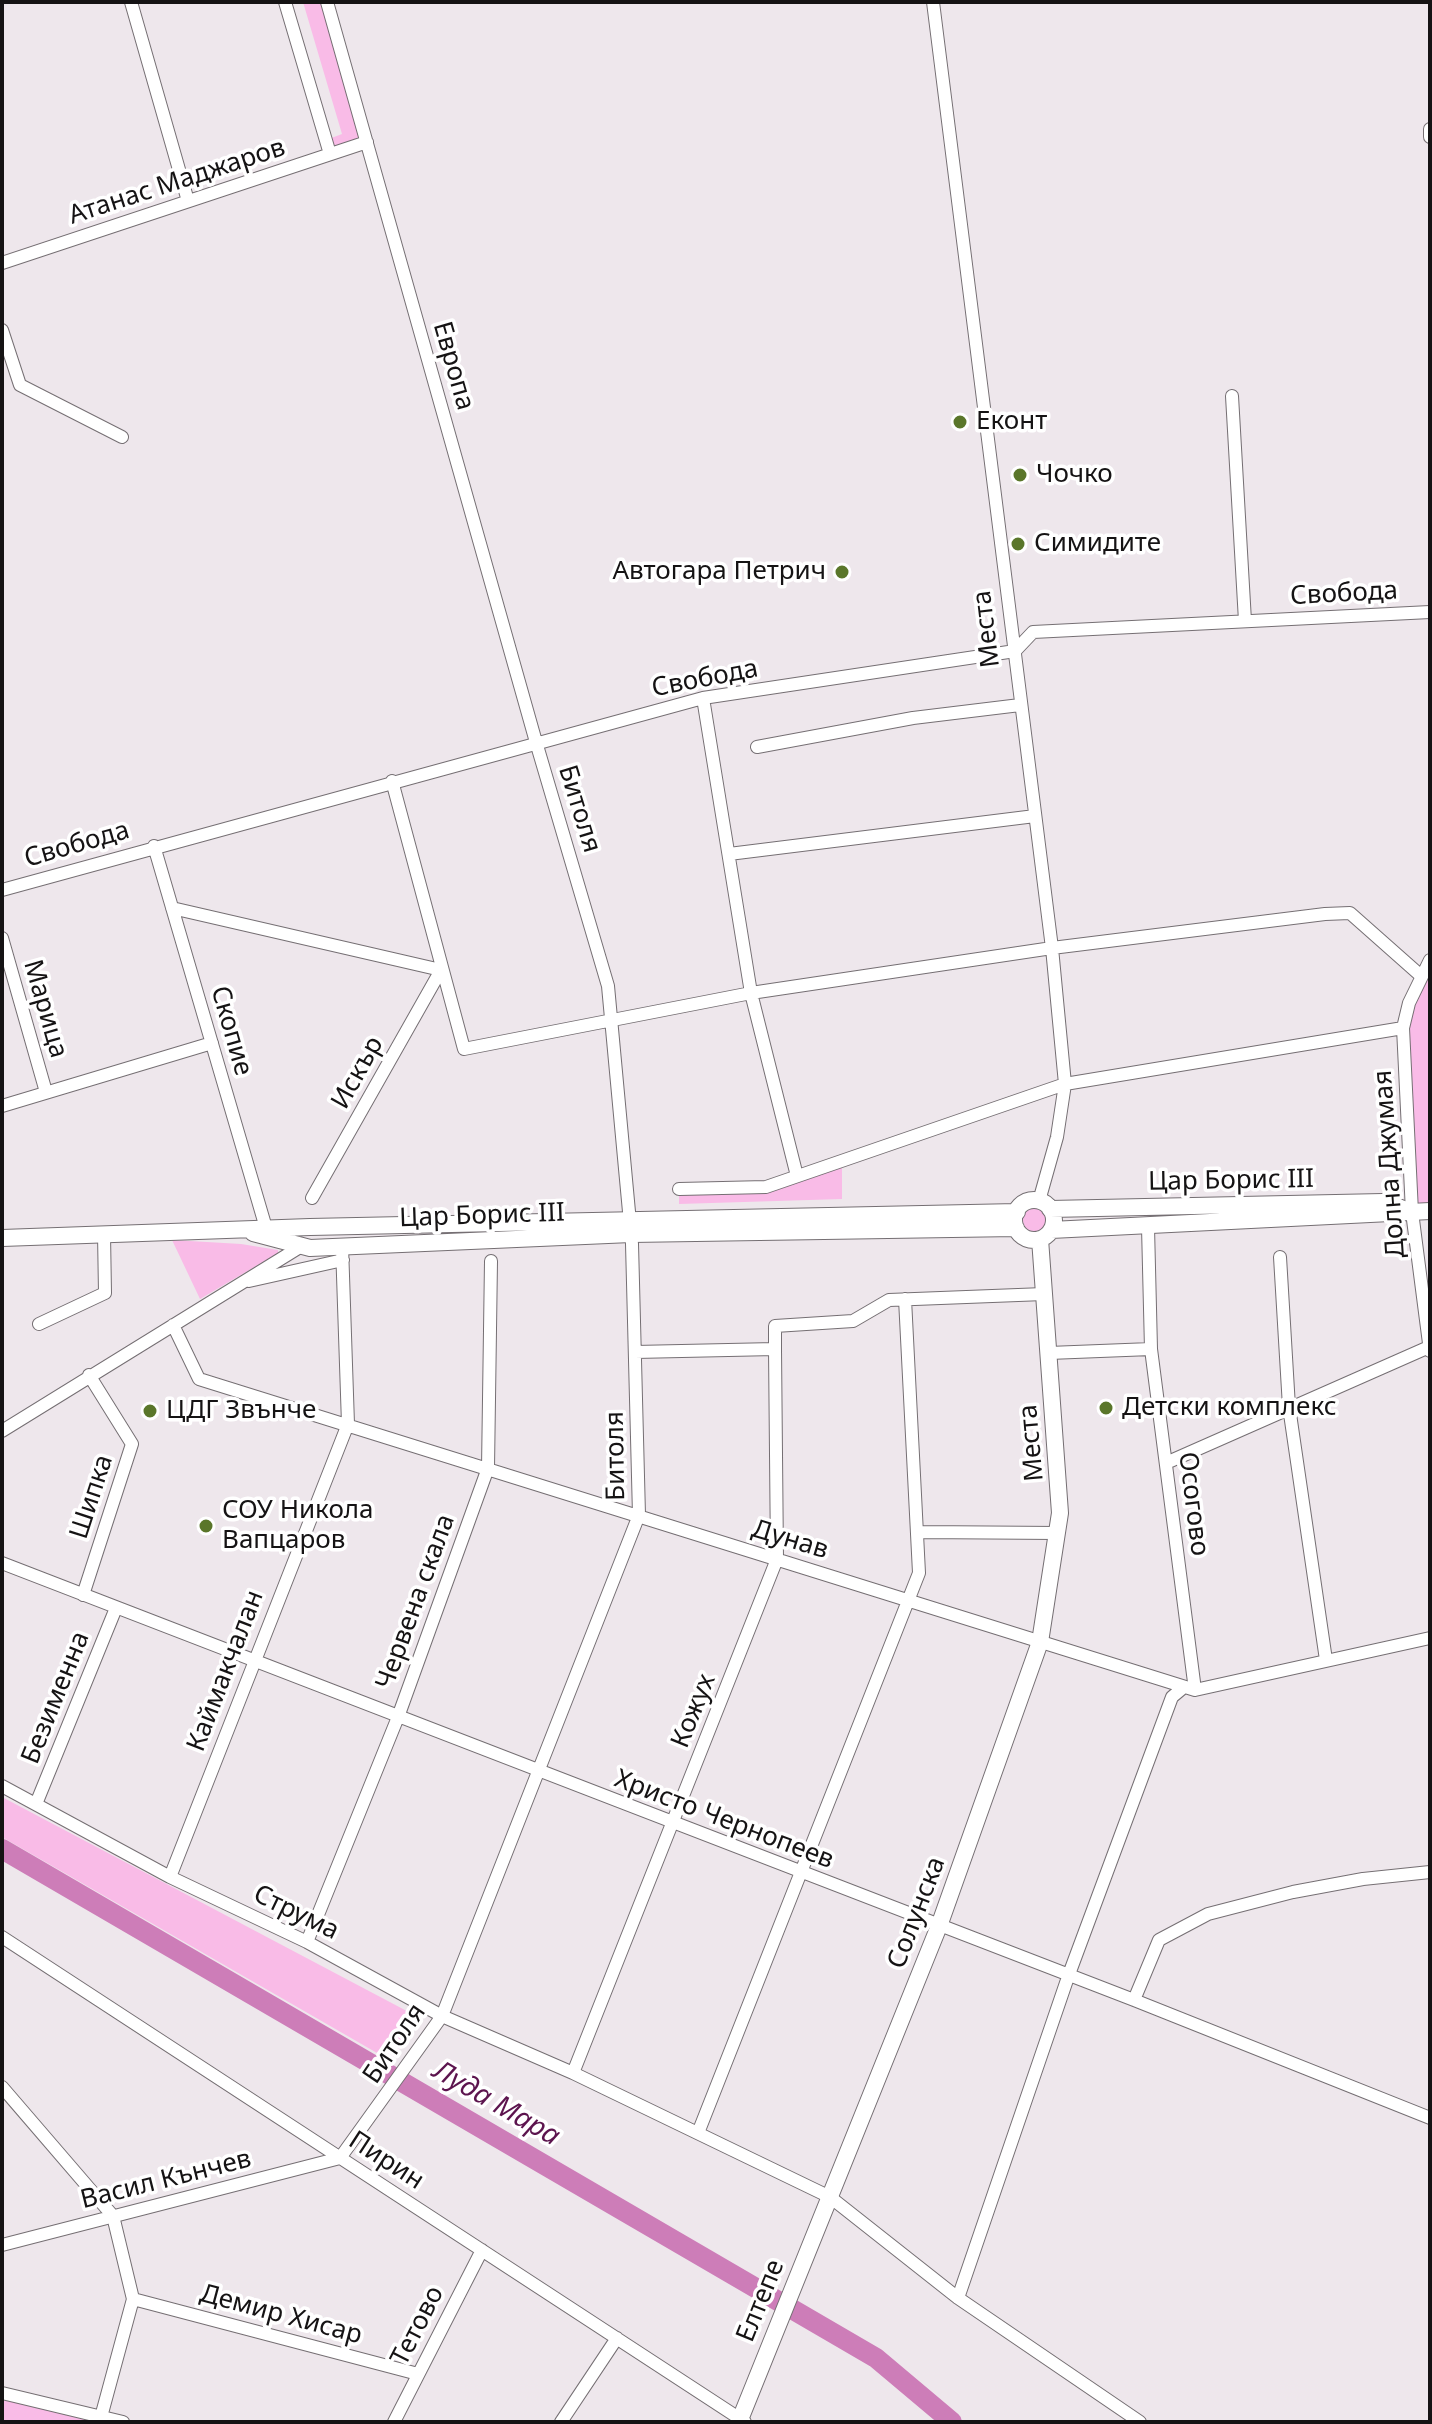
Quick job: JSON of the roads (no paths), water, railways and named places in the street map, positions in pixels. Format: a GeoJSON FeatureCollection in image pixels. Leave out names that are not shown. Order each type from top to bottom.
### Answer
{"type":"FeatureCollection","features":[{"type":"Feature","properties":{"kind":"main road","name":"Цар Борис III"},"geometry":{"type":"LineString","coordinates":[[1045,1205],[1383,1202],[1412,1212]]}},
{"type":"Feature","properties":{"kind":"main road"},"geometry":{"type":"LineString","coordinates":[[1025,1203],[1045,1205],[1054,1219],[1046,1235],[1026,1238],[1016,1220],[1025,1203]]}},
{"type":"Feature","properties":{"kind":"main road","name":"Цар Борис III"},"geometry":{"type":"LineString","coordinates":[[1046,1235],[1430,1211]]}},
{"type":"Feature","properties":{"kind":"main road","name":"Цар Борис III"},"geometry":{"type":"LineString","coordinates":[[2,1238],[310,1227],[630,1228],[1016,1220]]}},
{"type":"Feature","properties":{"kind":"main road"},"geometry":{"type":"LineString","coordinates":[[239,1229],[305,1248],[306,1233],[310,1227]]}},
{"type":"Feature","properties":{"kind":"main road","name":"Цар Борис III"},"geometry":{"type":"LineString","coordinates":[[305,1248],[343,1253],[630,1228]]}},
{"type":"Feature","properties":{"kind":"main road","name":"Места"},"geometry":{"type":"LineString","coordinates":[[1040,1642],[1058,1533],[1060,1492],[1044,1294],[1046,1235]]}},
{"type":"Feature","properties":{"kind":"main road","name":"Солунска"},"geometry":{"type":"LineString","coordinates":[[830,2197],[939,1926],[1040,1642]]}},
{"type":"Feature","properties":{"kind":"main road","name":"Елтепе"},"geometry":{"type":"LineString","coordinates":[[742,2421],[773,2335],[830,2197]]}},
{"type":"Feature","properties":{"kind":"street"},"geometry":{"type":"LineString","coordinates":[[131,2],[188,201]]}},
{"type":"Feature","properties":{"kind":"street"},"geometry":{"type":"LineString","coordinates":[[285,2],[330,154]]}},
{"type":"Feature","properties":{"kind":"street","name":"Европа"},"geometry":{"type":"LineString","coordinates":[[327,2],[536,742]]}},
{"type":"Feature","properties":{"kind":"street","name":"Места"},"geometry":{"type":"LineString","coordinates":[[933,2],[1052,948],[1065,1084],[1045,1205]]}},
{"type":"Feature","properties":{"kind":"street","name":"Атанас Маджаров"},"geometry":{"type":"LineString","coordinates":[[2,263],[367,142]]}},
{"type":"Feature","properties":{"kind":"street"},"geometry":{"type":"LineString","coordinates":[[2,330],[20,385],[122,437]]}},
{"type":"Feature","properties":{"kind":"street"},"geometry":{"type":"LineString","coordinates":[[1232,396],[1232,454],[1245,621]]}},
{"type":"Feature","properties":{"kind":"street","name":"Свобода"},"geometry":{"type":"LineString","coordinates":[[2,890],[703,698],[1015,651],[1033,632],[1430,612]]}},
{"type":"Feature","properties":{"kind":"street"},"geometry":{"type":"LineString","coordinates":[[703,698],[751,993],[797,1176]]}},
{"type":"Feature","properties":{"kind":"street"},"geometry":{"type":"LineString","coordinates":[[757,747],[913,718],[1020,705]]}},
{"type":"Feature","properties":{"kind":"street","name":"Битоля"},"geometry":{"type":"LineString","coordinates":[[340,2158],[442,2016],[639,1515],[630,1228],[613,1018],[608,986],[536,742]]}},
{"type":"Feature","properties":{"kind":"street"},"geometry":{"type":"LineString","coordinates":[[392,781],[464,1049],[751,993],[1052,948],[1350,913],[1420,975]]}},
{"type":"Feature","properties":{"kind":"street"},"geometry":{"type":"LineString","coordinates":[[729,854],[1035,816]]}},
{"type":"Feature","properties":{"kind":"street","name":"Скопие"},"geometry":{"type":"LineString","coordinates":[[154,846],[266,1228]]}},
{"type":"Feature","properties":{"kind":"street"},"geometry":{"type":"LineString","coordinates":[[172,908],[441,970]]}},
{"type":"Feature","properties":{"kind":"street","name":"Марица"},"geometry":{"type":"LineString","coordinates":[[2,938],[46,1092]]}},
{"type":"Feature","properties":{"kind":"street","name":"Долна Джумая"},"geometry":{"type":"LineString","coordinates":[[1430,960],[1420,975],[1403,1028],[1412,1212],[1430,1349]]}},
{"type":"Feature","properties":{"kind":"street","name":"Искър"},"geometry":{"type":"LineString","coordinates":[[312,1198],[441,970]]}},
{"type":"Feature","properties":{"kind":"street"},"geometry":{"type":"LineString","coordinates":[[679,1189],[766,1187],[1065,1084],[1403,1028]]}},
{"type":"Feature","properties":{"kind":"street"},"geometry":{"type":"LineString","coordinates":[[2,1106],[212,1043]]}},
{"type":"Feature","properties":{"kind":"street","name":"Осогово"},"geometry":{"type":"LineString","coordinates":[[1148,1227],[1151,1349],[1189,1688]]}},
{"type":"Feature","properties":{"kind":"street"},"geometry":{"type":"LineString","coordinates":[[39,1324],[105,1293],[104,1234]]}},
{"type":"Feature","properties":{"kind":"street","name":"Цар Борис III"},"geometry":{"type":"LineString","coordinates":[[2,1431],[239,1283],[305,1248]]}},
{"type":"Feature","properties":{"kind":"street"},"geometry":{"type":"LineString","coordinates":[[1416,1251],[1430,1273]]}},
{"type":"Feature","properties":{"kind":"street"},"geometry":{"type":"LineString","coordinates":[[239,1283],[343,1253]]}},
{"type":"Feature","properties":{"kind":"street","name":"Каймакчалан"},"geometry":{"type":"LineString","coordinates":[[170,1877],[252,1660],[348,1424],[343,1253]]}},
{"type":"Feature","properties":{"kind":"street"},"geometry":{"type":"LineString","coordinates":[[1280,1257],[1289,1407],[1326,1660]]}},
{"type":"Feature","properties":{"kind":"street","name":"Червена скала"},"geometry":{"type":"LineString","coordinates":[[307,1942],[398,1717],[488,1468],[491,1261]]}},
{"type":"Feature","properties":{"kind":"street"},"geometry":{"type":"LineString","coordinates":[[635,1352],[775,1349],[775,1326],[853,1321],[889,1300],[1044,1294]]}},
{"type":"Feature","properties":{"kind":"street"},"geometry":{"type":"LineString","coordinates":[[698,2133],[919,1573],[905,1299]]}},
{"type":"Feature","properties":{"kind":"street","name":"Дунав"},"geometry":{"type":"LineString","coordinates":[[173,1325],[199,1379],[1189,1688]]}},
{"type":"Feature","properties":{"kind":"street","name":"Кожух"},"geometry":{"type":"LineString","coordinates":[[573,2073],[777,1559],[775,1349]]}},
{"type":"Feature","properties":{"kind":"street"},"geometry":{"type":"LineString","coordinates":[[1049,1353],[1151,1349]]}},
{"type":"Feature","properties":{"kind":"street"},"geometry":{"type":"LineString","coordinates":[[1166,1463],[1289,1407],[1430,1349]]}},
{"type":"Feature","properties":{"kind":"street","name":"Шипка"},"geometry":{"type":"LineString","coordinates":[[83,1595],[132,1444],[89,1375]]}},
{"type":"Feature","properties":{"kind":"street"},"geometry":{"type":"LineString","coordinates":[[918,1532],[1058,1533]]}},
{"type":"Feature","properties":{"kind":"street","name":"Христо Чернопеев"},"geometry":{"type":"LineString","coordinates":[[2,1563],[1134,2000],[1430,2118]]}},
{"type":"Feature","properties":{"kind":"street","name":"Безименна"},"geometry":{"type":"LineString","coordinates":[[36,1804],[116,1608]]}},
{"type":"Feature","properties":{"kind":"street"},"geometry":{"type":"LineString","coordinates":[[958,2298],[1068,1977],[1172,1697],[1189,1688],[1430,1638]]}},
{"type":"Feature","properties":{"kind":"street","name":"Струма"},"geometry":{"type":"LineString","coordinates":[[2,1786],[170,1877],[307,1942],[442,2016],[573,2073],[830,2197],[958,2298],[1140,2422]]}},
{"type":"Feature","properties":{"kind":"street"},"geometry":{"type":"LineString","coordinates":[[1134,2000],[1159,1940],[1208,1914],[1293,1892],[1363,1879],[1430,1872]]}},
{"type":"Feature","properties":{"kind":"street","name":"Пирин"},"geometry":{"type":"LineString","coordinates":[[2,1937],[742,2421]]}},
{"type":"Feature","properties":{"kind":"street"},"geometry":{"type":"LineString","coordinates":[[2,2087],[113,2216],[133,2299],[101,2417]]}},
{"type":"Feature","properties":{"kind":"street","name":"Васил Кънчев"},"geometry":{"type":"LineString","coordinates":[[2,2245],[340,2158]]}},
{"type":"Feature","properties":{"kind":"street","name":"Тетово"},"geometry":{"type":"LineString","coordinates":[[394,2422],[482,2250]]}},
{"type":"Feature","properties":{"kind":"street","name":"Демир Хисар"},"geometry":{"type":"LineString","coordinates":[[133,2299],[418,2374]]}},
{"type":"Feature","properties":{"kind":"street"},"geometry":{"type":"LineString","coordinates":[[561,2422],[617,2338]]}},
{"type":"Feature","properties":{"kind":"street"},"geometry":{"type":"LineString","coordinates":[[2,2393],[123,2422]]}},
{"type":"Feature","properties":{"kind":"waterway","name":"Луда Мара"},"geometry":{"type":"LineString","coordinates":[[2,1849],[876,2358],[952,2422]]}},
{"type":"Feature","properties":{"kind":"place","name":"Еконт"},"geometry":{"type":"Point","coordinates":[960,422]}},
{"type":"Feature","properties":{"kind":"place","name":"Чочко"},"geometry":{"type":"Point","coordinates":[1020,475]}},
{"type":"Feature","properties":{"kind":"place","name":"Симидите"},"geometry":{"type":"Point","coordinates":[1018,544]}},
{"type":"Feature","properties":{"kind":"place","name":"Автогара Петрич"},"geometry":{"type":"Point","coordinates":[842,572]}},
{"type":"Feature","properties":{"kind":"place","name":"Детски комплекс"},"geometry":{"type":"Point","coordinates":[1106,1408]}},
{"type":"Feature","properties":{"kind":"place","name":"ЦДГ Звънче"},"geometry":{"type":"Point","coordinates":[150,1411]}},
{"type":"Feature","properties":{"kind":"place","name":"СОУ Никола Вапцаров"},"geometry":{"type":"Point","coordinates":[206,1526]}}]}
